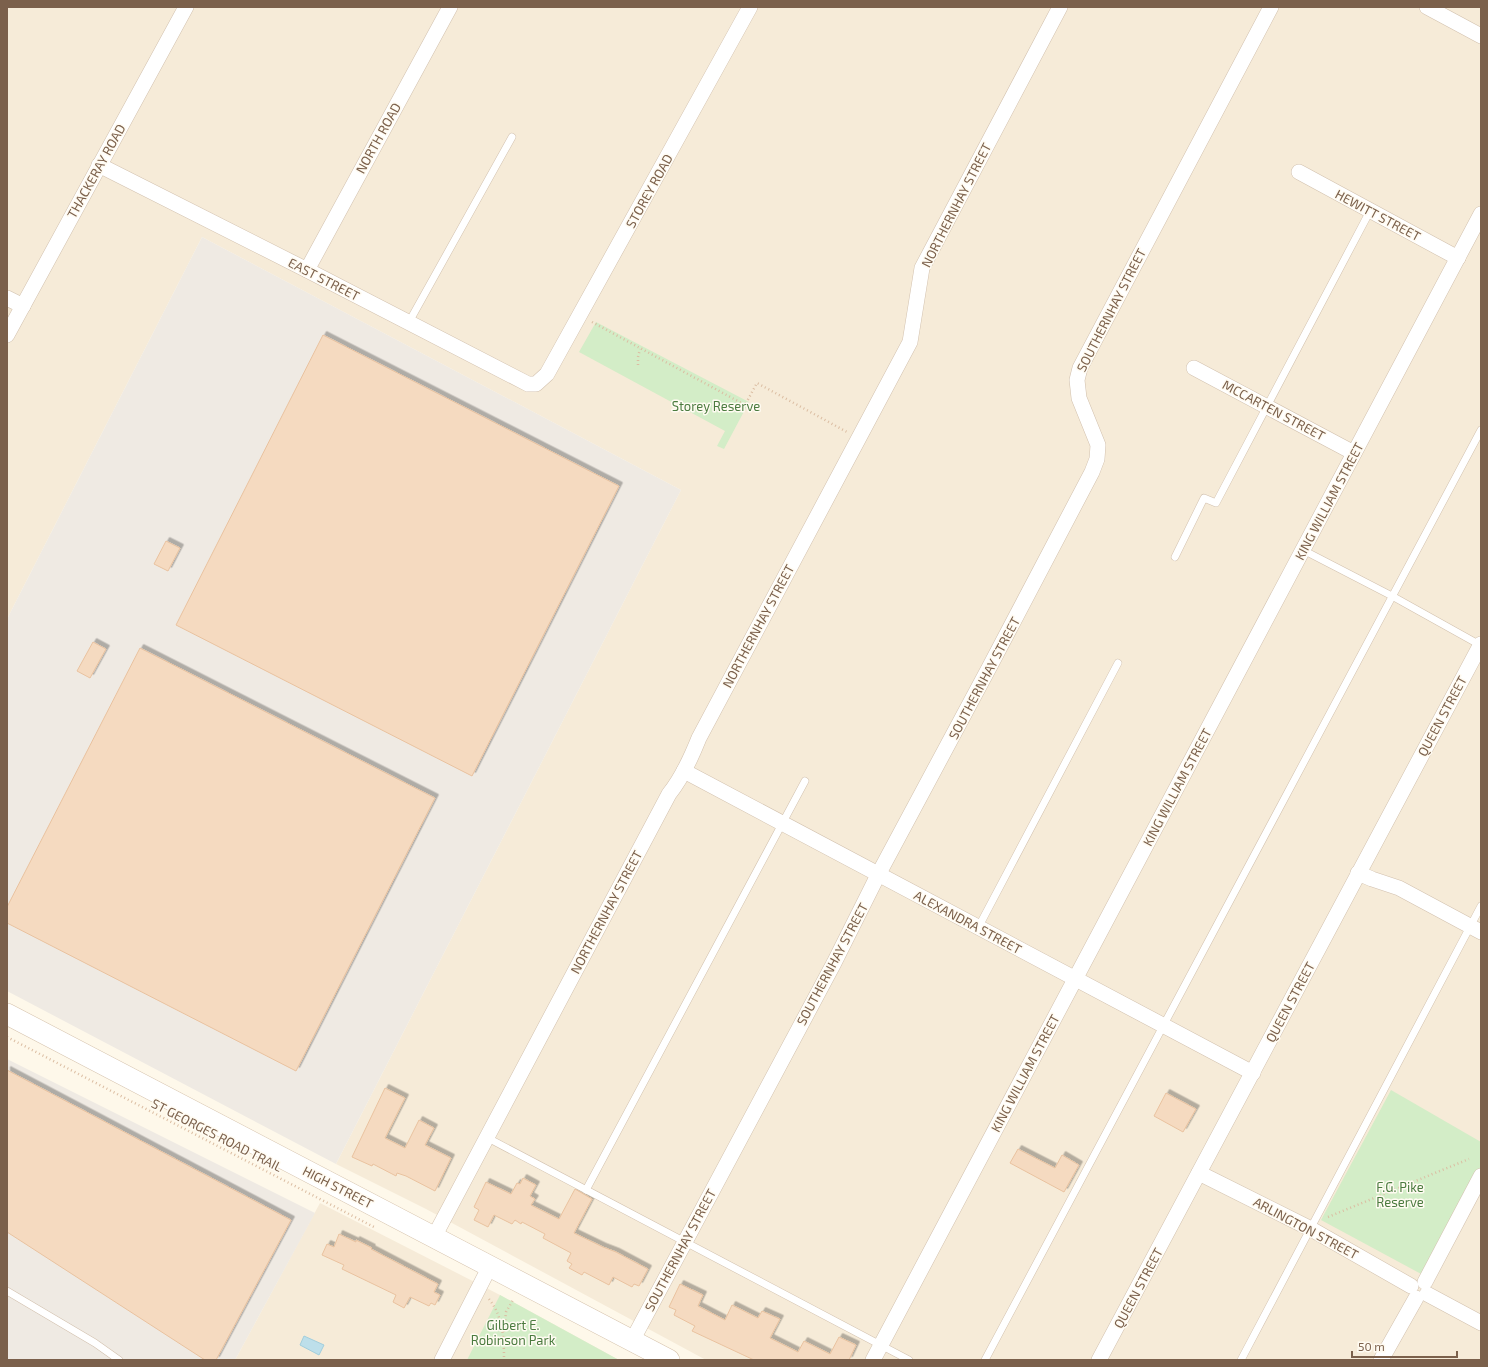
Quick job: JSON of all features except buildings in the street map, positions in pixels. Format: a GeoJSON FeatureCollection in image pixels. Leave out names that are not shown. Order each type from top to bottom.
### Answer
{"type":"FeatureCollection","features":[{"type":"Feature","properties":{"kind":"main road","name":"HIGH STREET"},"geometry":{"type":"LineString","coordinates":[[7,1014],[668,1360]]}},
{"type":"Feature","properties":{"kind":"street","name":"THACKERAY ROAD"},"geometry":{"type":"LineString","coordinates":[[7,335],[186,7]]}},
{"type":"Feature","properties":{"kind":"street","name":"NORTH ROAD"},"geometry":{"type":"LineString","coordinates":[[307,270],[450,7]]}},
{"type":"Feature","properties":{"kind":"street","name":"STOREY ROAD"},"geometry":{"type":"LineString","coordinates":[[547,374],[750,7]]}},
{"type":"Feature","properties":{"kind":"street","name":"NORTHERNHAY STREET"},"geometry":{"type":"LineString","coordinates":[[434,1237],[669,794],[677,784],[693,755],[702,731],[910,342],[922,268],[1060,7]]}},
{"type":"Feature","properties":{"kind":"street","name":"SOUTHERNHAY STREET"},"geometry":{"type":"LineString","coordinates":[[632,1341],[834,963],[878,875],[1092,472],[1097,459],[1098,445],[1079,398],[1077,380],[1080,368],[1271,7]]}},
{"type":"Feature","properties":{"kind":"street"},"geometry":{"type":"LineString","coordinates":[[1431,8],[1481,36]]}},
{"type":"Feature","properties":{"kind":"street","name":"EAST STREET"},"geometry":{"type":"LineString","coordinates":[[99,165],[528,384],[536,384],[547,374]]}},
{"type":"Feature","properties":{"kind":"street","name":"HEWITT STREET"},"geometry":{"type":"LineString","coordinates":[[1299,172],[1458,258]]}},
{"type":"Feature","properties":{"kind":"street","name":"KING WILLIAM STREET"},"geometry":{"type":"LineString","coordinates":[[873,1360],[1481,214]]}},
{"type":"Feature","properties":{"kind":"street"},"geometry":{"type":"LineString","coordinates":[[7,298],[23,306]]}},
{"type":"Feature","properties":{"kind":"street","name":"MCCARTEN STREET"},"geometry":{"type":"LineString","coordinates":[[1194,368],[1354,453]]}},
{"type":"Feature","properties":{"kind":"street","name":"QUEEN STREET"},"geometry":{"type":"LineString","coordinates":[[1099,1360],[1481,644]]}},
{"type":"Feature","properties":{"kind":"street","name":"ALEXANDRA STREET"},"geometry":{"type":"LineString","coordinates":[[684,771],[781,824],[1252,1073]]}},
{"type":"Feature","properties":{"kind":"street"},"geometry":{"type":"LineString","coordinates":[[1361,868],[1377,870],[1399,888],[1476,929]]}},
{"type":"Feature","properties":{"kind":"street","name":"ARLINGTON STREET"},"geometry":{"type":"LineString","coordinates":[[1199,1173],[1311,1230],[1481,1323]]}},
{"type":"Feature","properties":{"kind":"street"},"geometry":{"type":"LineString","coordinates":[[1381,1360],[1481,1176]]}},
{"type":"Feature","properties":{"kind":"street"},"geometry":{"type":"LineString","coordinates":[[442,1360],[490,1266]]}},
{"type":"Feature","properties":{"kind":"lane"},"geometry":{"type":"LineString","coordinates":[[409,322],[512,137]]}},
{"type":"Feature","properties":{"kind":"lane"},"geometry":{"type":"LineString","coordinates":[[1175,556],[1204,498],[1216,503],[1370,211]]}},
{"type":"Feature","properties":{"kind":"lane"},"geometry":{"type":"LineString","coordinates":[[985,1360],[1338,701],[1392,596],[1481,430]]}},
{"type":"Feature","properties":{"kind":"lane"},"geometry":{"type":"LineString","coordinates":[[1303,550],[1481,644]]}},
{"type":"Feature","properties":{"kind":"lane"},"geometry":{"type":"LineString","coordinates":[[978,928],[1118,663]]}},
{"type":"Feature","properties":{"kind":"lane"},"geometry":{"type":"LineString","coordinates":[[586,1190],[805,781]]}},
{"type":"Feature","properties":{"kind":"lane"},"geometry":{"type":"LineString","coordinates":[[1241,1360],[1476,929],[1481,906]]}},
{"type":"Feature","properties":{"kind":"lane"},"geometry":{"type":"LineString","coordinates":[[486,1137],[910,1360]]}},
{"type":"Feature","properties":{"kind":"lane"},"geometry":{"type":"LineString","coordinates":[[7,1291],[95,1343],[119,1360]]}},
{"type":"Feature","properties":{"kind":"path"},"geometry":{"type":"LineString","coordinates":[[592,322],[745,405],[757,383],[858,438]]}},
{"type":"Feature","properties":{"kind":"path"},"geometry":{"type":"LineString","coordinates":[[638,365],[640,349]]}},
{"type":"Feature","properties":{"kind":"path","name":"ST GEORGES ROAD TRAIL"},"geometry":{"type":"LineString","coordinates":[[7,1037],[376,1228]]}},
{"type":"Feature","properties":{"kind":"path"},"geometry":{"type":"LineString","coordinates":[[1328,1217],[1470,1159]]}},
{"type":"Feature","properties":{"kind":"path"},"geometry":{"type":"LineString","coordinates":[[479,1287],[494,1306],[504,1333]]}},
{"type":"Feature","properties":{"kind":"path"},"geometry":{"type":"LineString","coordinates":[[504,1360],[506,1312],[512,1300]]}},
{"type":"Feature","properties":{"kind":"shaded area"},"geometry":{"type":"Polygon","coordinates":[[[7,7],[1481,7],[1481,1360],[706,1360],[426,1209],[336,1164],[681,490],[202,237],[7,619],[7,7]]]}},
{"type":"Feature","properties":{"kind":"shaded area"},"geometry":{"type":"Polygon","coordinates":[[[202,237],[681,490],[336,1164],[7,991],[7,619],[202,237]]]}},
{"type":"Feature","properties":{"kind":"shaded area"},"geometry":{"type":"Polygon","coordinates":[[[7,1059],[315,1213],[235,1360],[7,1360],[7,1059]]]}},
{"type":"Feature","properties":{"kind":"shaded area"},"geometry":{"type":"Polygon","coordinates":[[[320,1203],[500,1295],[619,1360],[235,1360],[320,1203]]]}},
{"type":"Feature","properties":{"kind":"green space","name":"Storey Reserve"},"geometry":{"type":"Polygon","coordinates":[[[596,322],[749,402],[724,449],[717,446],[725,431],[579,352],[596,322]]]}},
{"type":"Feature","properties":{"kind":"green space","name":"F.G. Pike Reserve"},"geometry":{"type":"Polygon","coordinates":[[[1391,1090],[1481,1142],[1481,1166],[1423,1275],[1321,1220],[1391,1090]]]}},
{"type":"Feature","properties":{"kind":"green space","name":"Gilbert E. Robinson Park"},"geometry":{"type":"Polygon","coordinates":[[[500,1295],[619,1360],[467,1360],[500,1295]]]}},
{"type":"Feature","properties":{"kind":"water"},"geometry":{"type":"Polygon","coordinates":[[[304,1336],[324,1345],[319,1355],[300,1345],[304,1336]]]}}]}
